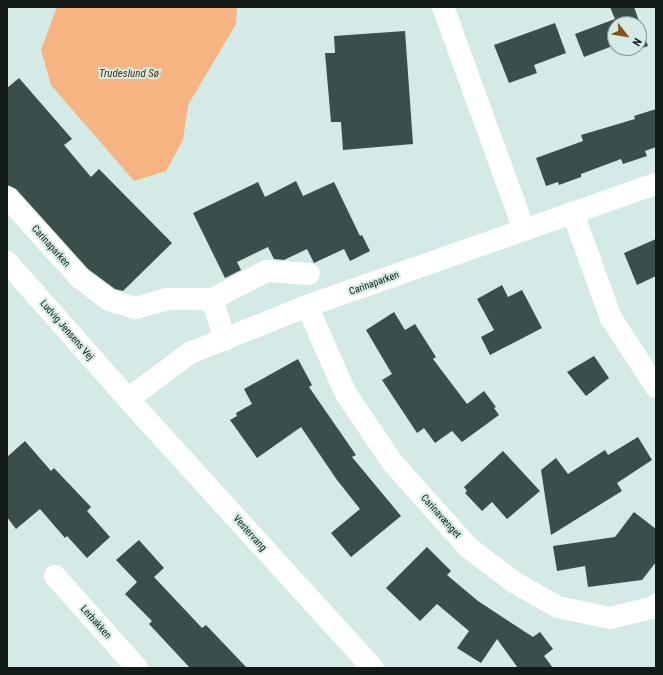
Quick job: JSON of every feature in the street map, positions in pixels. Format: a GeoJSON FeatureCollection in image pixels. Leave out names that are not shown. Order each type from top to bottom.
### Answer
{"type":"FeatureCollection","features":[{"type":"Feature","properties":{"kind":"street"},"geometry":{"type":"LineString","coordinates":[[443,7],[524,229]]}},
{"type":"Feature","properties":{"kind":"street","name":"Carinaparken"},"geometry":{"type":"LineString","coordinates":[[128,399],[190,353],[307,306],[656,184]]}},
{"type":"Feature","properties":{"kind":"street","name":"Carinaparken"},"geometry":{"type":"LineString","coordinates":[[7,198],[80,278],[109,300],[136,308],[167,299],[212,299],[266,271],[309,274]]}},
{"type":"Feature","properties":{"kind":"street"},"geometry":{"type":"LineString","coordinates":[[573,213],[610,318],[656,387]]}},
{"type":"Feature","properties":{"kind":"street","name":"Ludvig Jensens Vej"},"geometry":{"type":"LineString","coordinates":[[7,262],[128,399]]}},
{"type":"Feature","properties":{"kind":"street"},"geometry":{"type":"LineString","coordinates":[[212,299],[225,340]]}},
{"type":"Feature","properties":{"kind":"street","name":"Carinavænget"},"geometry":{"type":"LineString","coordinates":[[307,306],[346,394],[392,462],[469,548],[514,582],[558,607],[610,618],[651,608],[656,605]]}},
{"type":"Feature","properties":{"kind":"street","name":"Vestervang"},"geometry":{"type":"LineString","coordinates":[[128,399],[373,668]]}},
{"type":"Feature","properties":{"kind":"street","name":"Lerbakken"},"geometry":{"type":"LineString","coordinates":[[55,576],[137,668]]}},
{"type":"Feature","properties":{"kind":"water","name":"Trudeslund Sø"},"geometry":{"type":"Polygon","coordinates":[[[57,7],[237,7],[236,24],[188,105],[183,140],[166,171],[134,181],[51,85],[41,50],[57,7]]]}},
{"type":"Feature","properties":{"kind":"building"},"geometry":{"type":"Polygon","coordinates":[[[610,7],[634,7],[637,16],[614,16],[610,7]]]}},
{"type":"Feature","properties":{"kind":"building"},"geometry":{"type":"Polygon","coordinates":[[[607,22],[607,48],[584,57],[575,34],[607,22]]]}},
{"type":"Feature","properties":{"kind":"building"},"geometry":{"type":"Polygon","coordinates":[[[555,23],[566,53],[534,65],[537,73],[509,83],[494,45],[555,23]]]}},
{"type":"Feature","properties":{"kind":"building"},"geometry":{"type":"Polygon","coordinates":[[[405,31],[413,144],[343,150],[341,122],[331,122],[325,53],[335,53],[334,36],[405,31]]]}},
{"type":"Feature","properties":{"kind":"building"},"geometry":{"type":"Polygon","coordinates":[[[19,78],[72,139],[64,145],[91,177],[99,169],[172,243],[123,291],[115,289],[88,269],[16,189],[7,185],[7,88],[19,78]]]}},
{"type":"Feature","properties":{"kind":"building"},"geometry":{"type":"Polygon","coordinates":[[[656,109],[656,147],[645,151],[647,156],[623,164],[621,159],[581,174],[581,177],[559,185],[558,182],[546,186],[536,158],[583,141],[581,135],[635,119],[634,116],[656,109]]]}},
{"type":"Feature","properties":{"kind":"building"},"geometry":{"type":"Polygon","coordinates":[[[296,181],[303,196],[334,182],[360,236],[362,235],[370,251],[350,261],[344,249],[314,263],[307,249],[284,260],[274,259],[268,247],[237,262],[241,270],[225,278],[193,213],[258,182],[265,197],[296,181]]]}},
{"type":"Feature","properties":{"kind":"building"},"geometry":{"type":"Polygon","coordinates":[[[656,239],[656,276],[637,285],[624,253],[656,239]]]}},
{"type":"Feature","properties":{"kind":"building"},"geometry":{"type":"Polygon","coordinates":[[[502,285],[508,297],[522,290],[542,328],[490,355],[481,337],[494,330],[477,299],[502,285]]]}},
{"type":"Feature","properties":{"kind":"building"},"geometry":{"type":"Polygon","coordinates":[[[394,312],[405,330],[415,324],[436,357],[433,359],[467,404],[484,391],[496,407],[494,408],[499,415],[462,442],[452,431],[435,443],[424,428],[417,433],[382,380],[392,374],[366,330],[394,312]]]}},
{"type":"Feature","properties":{"kind":"building"},"geometry":{"type":"Polygon","coordinates":[[[594,356],[609,378],[586,396],[567,372],[594,356]]]}},
{"type":"Feature","properties":{"kind":"building"},"geometry":{"type":"Polygon","coordinates":[[[298,359],[312,385],[309,387],[356,455],[352,457],[401,516],[351,557],[331,533],[360,509],[337,480],[301,427],[257,458],[230,420],[237,416],[236,413],[252,404],[244,389],[298,359]]]}},
{"type":"Feature","properties":{"kind":"building"},"geometry":{"type":"Polygon","coordinates":[[[638,437],[652,460],[617,483],[622,491],[551,535],[541,470],[556,458],[568,474],[605,450],[608,455],[638,437]]]}},
{"type":"Feature","properties":{"kind":"building"},"geometry":{"type":"Polygon","coordinates":[[[25,441],[51,471],[54,468],[91,507],[87,511],[110,537],[87,558],[67,536],[65,538],[40,509],[16,529],[7,517],[7,457],[25,441]]]}},
{"type":"Feature","properties":{"kind":"building"},"geometry":{"type":"Polygon","coordinates":[[[503,451],[540,491],[507,519],[492,502],[482,511],[465,493],[467,491],[464,487],[503,451]]]}},
{"type":"Feature","properties":{"kind":"building"},"geometry":{"type":"Polygon","coordinates":[[[634,512],[656,529],[656,562],[642,580],[588,587],[585,566],[557,571],[553,546],[615,537],[634,512]]]}},
{"type":"Feature","properties":{"kind":"building"},"geometry":{"type":"Polygon","coordinates":[[[139,540],[164,568],[154,577],[202,628],[206,625],[247,668],[190,668],[149,624],[152,621],[125,594],[137,582],[116,560],[139,540]]]}},
{"type":"Feature","properties":{"kind":"building"},"geometry":{"type":"Polygon","coordinates":[[[427,547],[451,571],[447,575],[478,601],[533,637],[540,632],[553,649],[544,656],[553,668],[518,668],[497,639],[481,663],[457,648],[469,631],[437,604],[420,621],[386,588],[427,547]]]}}]}
